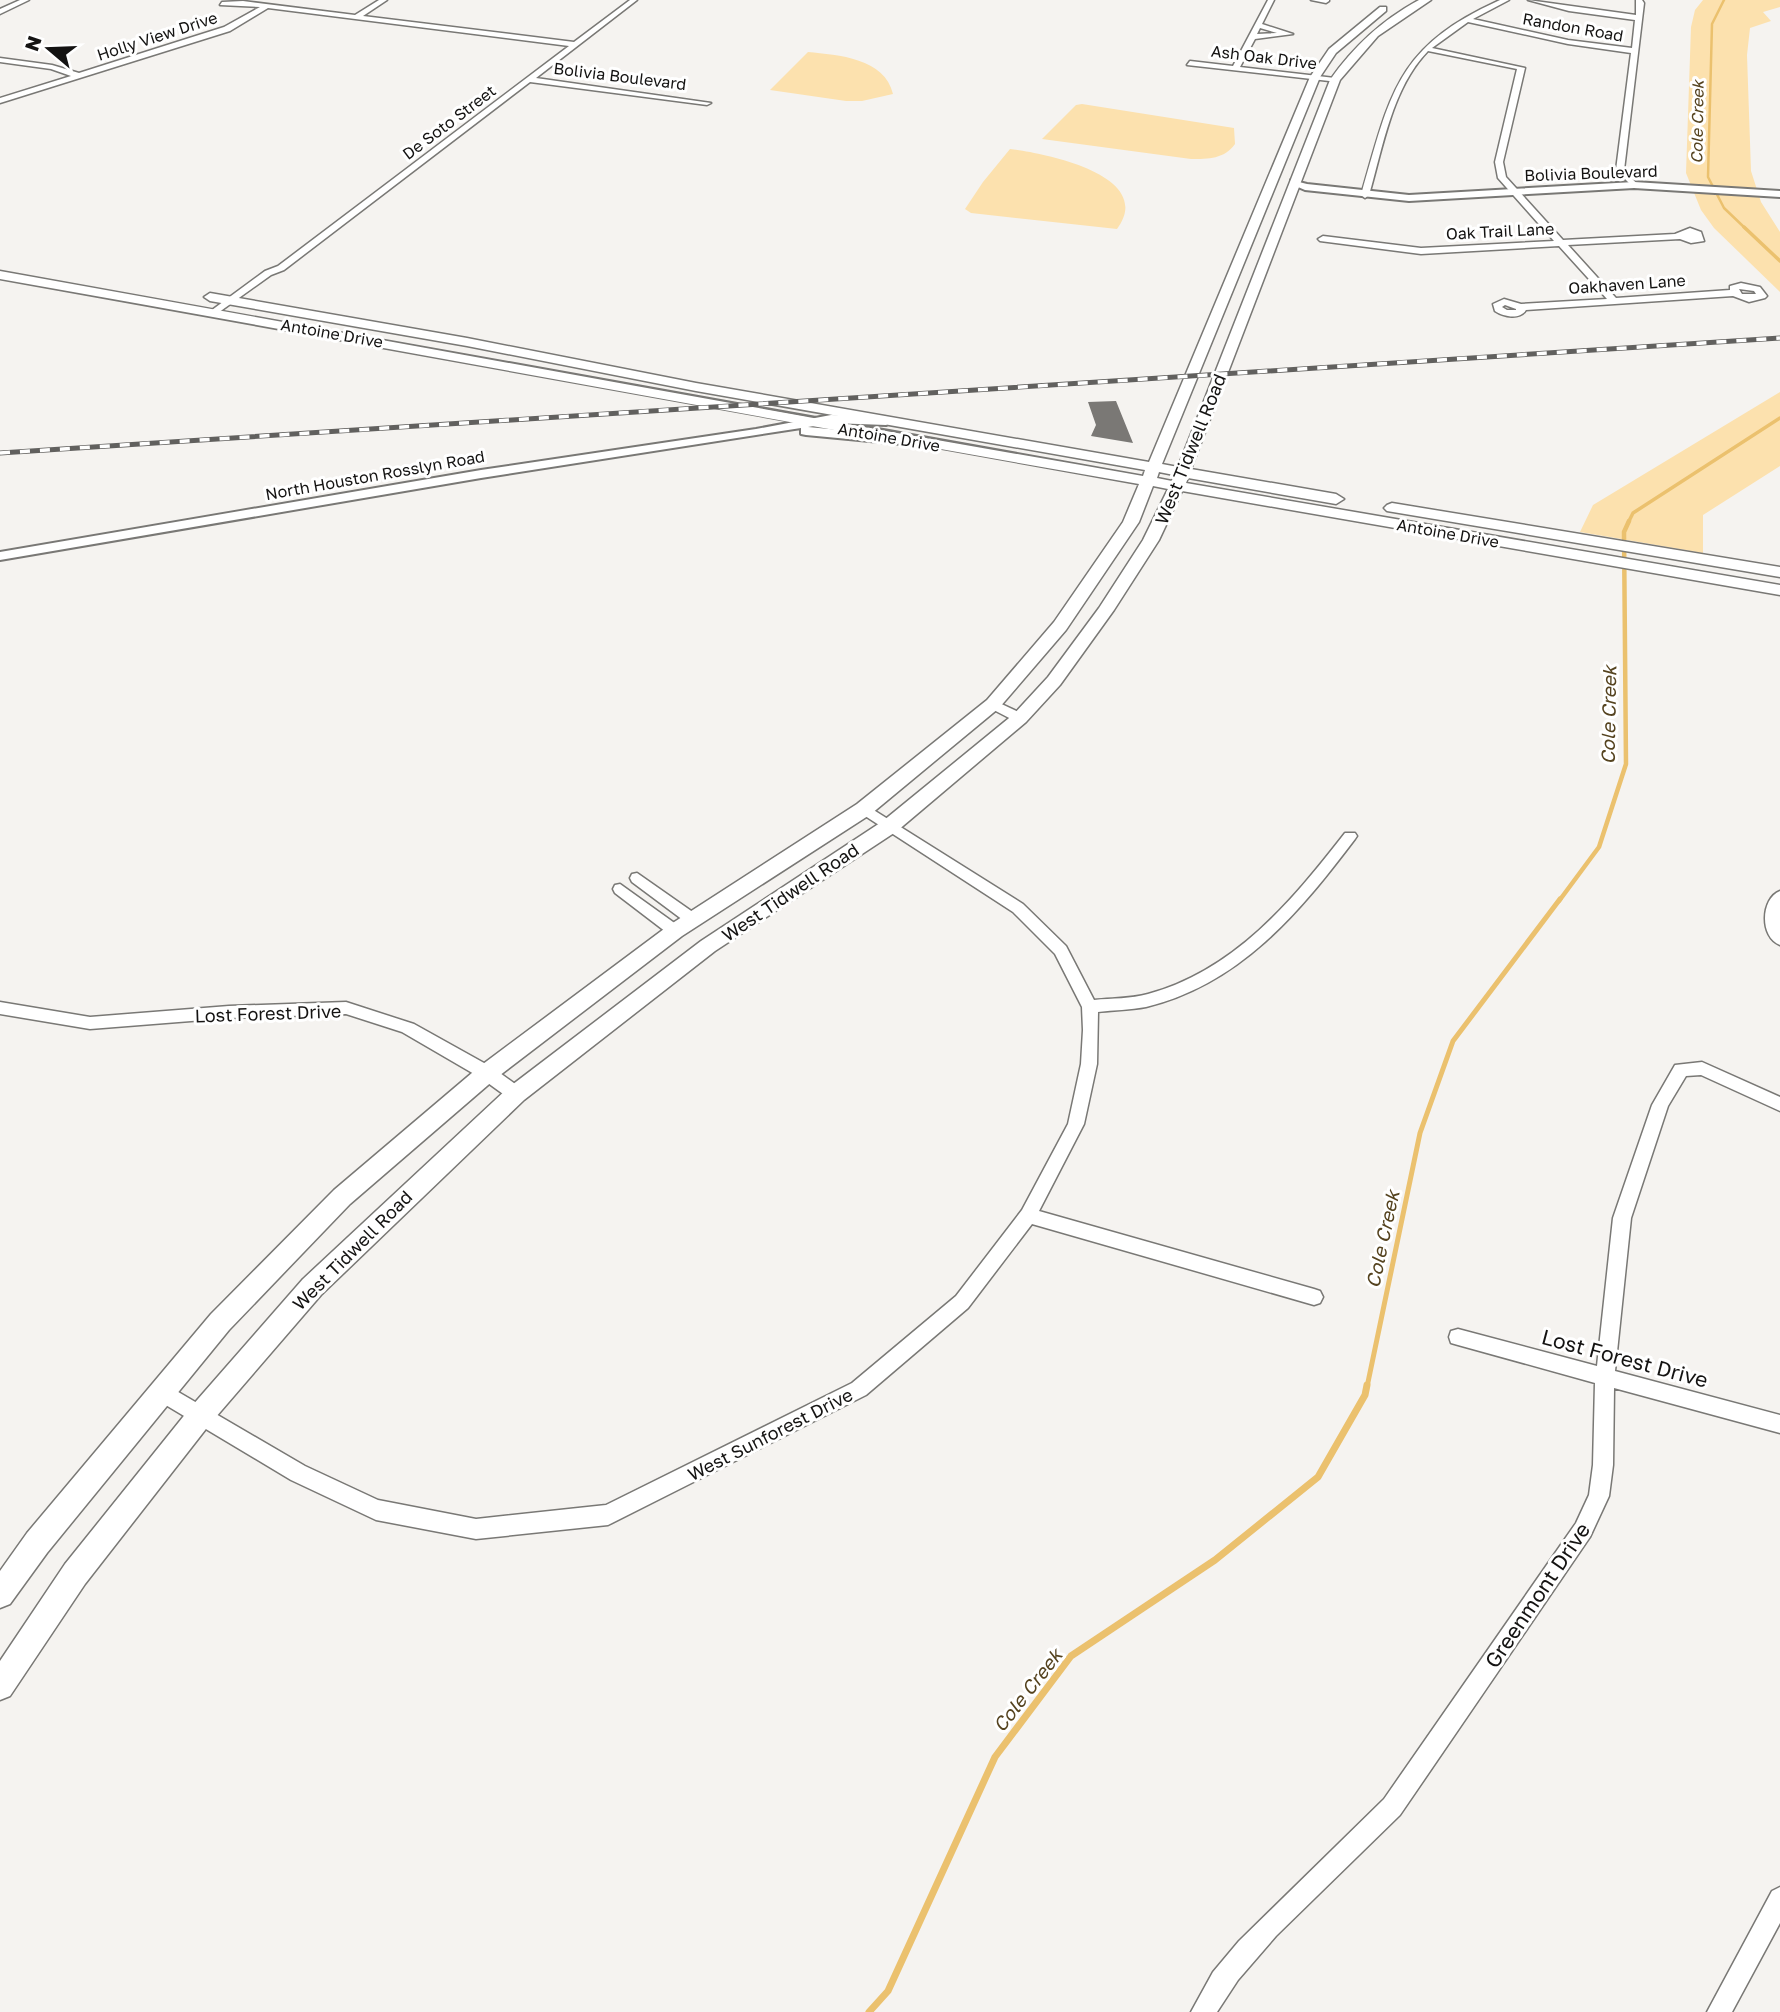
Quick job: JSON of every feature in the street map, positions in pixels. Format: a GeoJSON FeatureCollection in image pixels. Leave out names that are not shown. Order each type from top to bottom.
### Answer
{"type":"FeatureCollection","features":[{"type":"Feature","properties":{"kind":"main road","name":"West Tidwell Road"},"geometry":{"type":"LineString","coordinates":[[0,1686],[75,1574],[200,1416],[312,1287],[446,1157],[516,1094],[708,946],[890,826],[1020,718],[1054,681],[1106,610],[1151,540],[1181,480],[1243,312],[1335,80],[1352,55],[1378,29],[1426,0]]}},
{"type":"Feature","properties":{"kind":"main road","name":"West Tidwell Road"},"geometry":{"type":"LineString","coordinates":[[0,1594],[37,1543],[220,1322],[342,1197],[487,1073],[674,931],[864,809],[993,704],[1060,626],[1131,522],[1315,77],[1332,51],[1360,25],[1392,4]]}},
{"type":"Feature","properties":{"kind":"main road"},"geometry":{"type":"LineString","coordinates":[[1360,25],[1378,29]]}},
{"type":"Feature","properties":{"kind":"main road"},"geometry":{"type":"LineString","coordinates":[[1297,119],[1318,122]]}},
{"type":"Feature","properties":{"kind":"main road"},"geometry":{"type":"LineString","coordinates":[[1245,246],[1268,249]]}},
{"type":"Feature","properties":{"kind":"main road","name":"Antoine Drive"},"geometry":{"type":"LineString","coordinates":[[0,263],[194,294],[229,307],[765,415],[955,449],[1151,474]]}},
{"type":"Feature","properties":{"kind":"main road","name":"Antoine Drive"},"geometry":{"type":"LineString","coordinates":[[0,275],[467,342],[696,387],[967,434],[1151,474],[1587,558],[1780,590]]}},
{"type":"Feature","properties":{"kind":"main road"},"geometry":{"type":"LineString","coordinates":[[1219,309],[1243,312]]}},
{"type":"Feature","properties":{"kind":"main road"},"geometry":{"type":"LineString","coordinates":[[1185,391],[1213,395]]}},
{"type":"Feature","properties":{"kind":"main road"},"geometry":{"type":"LineString","coordinates":[[761,432],[777,424],[765,415]]}},
{"type":"Feature","properties":{"kind":"main road"},"geometry":{"type":"LineString","coordinates":[[955,449],[967,434]]}},
{"type":"Feature","properties":{"kind":"main road","name":"Antoine Drive"},"geometry":{"type":"LineString","coordinates":[[1181,480],[1780,572]]}},
{"type":"Feature","properties":{"kind":"main road"},"geometry":{"type":"LineString","coordinates":[[692,919],[708,946]]}},
{"type":"Feature","properties":{"kind":"main road"},"geometry":{"type":"LineString","coordinates":[[674,931],[708,946]]}},
{"type":"Feature","properties":{"kind":"street"},"geometry":{"type":"LineString","coordinates":[[0,12],[26,0]]}},
{"type":"Feature","properties":{"kind":"street","name":"Holly View Drive"},"geometry":{"type":"LineString","coordinates":[[0,101],[227,29],[277,0]]}},
{"type":"Feature","properties":{"kind":"street"},"geometry":{"type":"LineString","coordinates":[[356,17],[384,0]]}},
{"type":"Feature","properties":{"kind":"street","name":"De Soto Street"},"geometry":{"type":"LineString","coordinates":[[229,307],[280,275],[281,268],[634,0]]}},
{"type":"Feature","properties":{"kind":"street"},"geometry":{"type":"LineString","coordinates":[[1236,68],[1271,0]]}},
{"type":"Feature","properties":{"kind":"street"},"geometry":{"type":"LineString","coordinates":[[1314,0],[1326,1]]}},
{"type":"Feature","properties":{"kind":"street"},"geometry":{"type":"LineString","coordinates":[[1367,191],[1400,89],[1414,63],[1465,19],[1506,0]]}},
{"type":"Feature","properties":{"kind":"street"},"geometry":{"type":"LineString","coordinates":[[1531,0],[1569,9],[1639,18]]}},
{"type":"Feature","properties":{"kind":"street"},"geometry":{"type":"LineString","coordinates":[[1634,185],[1620,170],[1639,0]]}},
{"type":"Feature","properties":{"kind":"street"},"geometry":{"type":"LineString","coordinates":[[222,4],[266,6],[575,44]]}},
{"type":"Feature","properties":{"kind":"street","name":"Randon Road"},"geometry":{"type":"LineString","coordinates":[[1465,19],[1569,42],[1635,51]]}},
{"type":"Feature","properties":{"kind":"street"},"geometry":{"type":"LineString","coordinates":[[1253,37],[1289,34],[1259,25]]}},
{"type":"Feature","properties":{"kind":"street"},"geometry":{"type":"LineString","coordinates":[[1428,49],[1521,68],[1499,162],[1502,177],[1614,301]]}},
{"type":"Feature","properties":{"kind":"street"},"geometry":{"type":"LineString","coordinates":[[0,60],[52,67],[79,76]]}},
{"type":"Feature","properties":{"kind":"street","name":"Ash Oak Drive"},"geometry":{"type":"LineString","coordinates":[[1190,63],[1335,80]]}},
{"type":"Feature","properties":{"kind":"street","name":"Bolivia Boulevard"},"geometry":{"type":"LineString","coordinates":[[530,80],[706,103]]}},
{"type":"Feature","properties":{"kind":"street","name":"Bolivia Boulevard"},"geometry":{"type":"LineString","coordinates":[[1272,179],[1295,182],[1305,187],[1367,191],[1409,198],[1634,185],[1703,187],[1780,194]]}},
{"type":"Feature","properties":{"kind":"street","name":"Oak Trail Lane"},"geometry":{"type":"LineString","coordinates":[[1323,239],[1421,251],[1680,236]]}},
{"type":"Feature","properties":{"kind":"street","name":"Oakhaven Lane"},"geometry":{"type":"LineString","coordinates":[[1521,307],[1735,293]]}},
{"type":"Feature","properties":{"kind":"street","name":"North Houston Rosslyn Road"},"geometry":{"type":"LineString","coordinates":[[0,556],[481,474],[831,419],[901,422]]}},
{"type":"Feature","properties":{"kind":"street","name":"North Houston Rosslyn Road"},"geometry":{"type":"LineString","coordinates":[[761,432],[818,431],[915,442]]}},
{"type":"Feature","properties":{"kind":"street"},"geometry":{"type":"LineString","coordinates":[[993,704],[1020,718]]}},
{"type":"Feature","properties":{"kind":"street","name":"West Sunforest Drive"},"geometry":{"type":"LineString","coordinates":[[161,1392],[298,1473],[376,1510],[476,1529],[608,1515],[859,1389],[962,1302],[1028,1215],[1076,1124],[1089,1064],[1090,1007],[1060,950],[1018,908],[864,809]]}},
{"type":"Feature","properties":{"kind":"street"},"geometry":{"type":"LineString","coordinates":[[1090,1007],[1149,1000],[1220,972],[1267,935],[1313,886],[1350,836]]}},
{"type":"Feature","properties":{"kind":"street"},"geometry":{"type":"LineString","coordinates":[[637,878],[692,919]]}},
{"type":"Feature","properties":{"kind":"street"},"geometry":{"type":"LineString","coordinates":[[620,889],[674,931]]}},
{"type":"Feature","properties":{"kind":"street"},"geometry":{"type":"LineString","coordinates":[[1780,896],[1771,916],[1775,935],[1780,939]]}},
{"type":"Feature","properties":{"kind":"street","name":"Lost Forest Drive"},"geometry":{"type":"LineString","coordinates":[[0,1008],[90,1023],[346,1008],[408,1028],[487,1073],[516,1094]]}},
{"type":"Feature","properties":{"kind":"street","name":"Greenmont Drive"},"geometry":{"type":"LineString","coordinates":[[1203,2012],[1227,1972],[1284,1911],[1358,1843],[1392,1807],[1583,1530],[1599,1496],[1603,1465],[1605,1375],[1622,1218],[1660,1105],[1681,1070],[1702,1068],[1780,1104]]}},
{"type":"Feature","properties":{"kind":"street"},"geometry":{"type":"LineString","coordinates":[[1028,1215],[1314,1297]]}},
{"type":"Feature","properties":{"kind":"street","name":"Lost Forest Drive"},"geometry":{"type":"LineString","coordinates":[[1458,1337],[1780,1424]]}},
{"type":"Feature","properties":{"kind":"street"},"geometry":{"type":"LineString","coordinates":[[1719,2012],[1780,1899]]}},
{"type":"Feature","properties":{"kind":"shaded area"},"geometry":{"type":"Polygon","coordinates":[[[1703,0],[1780,0],[1780,7],[1763,12],[1771,21],[1750,28],[1747,55],[1751,171],[1761,202],[1780,232],[1780,292],[1714,228],[1701,210],[1686,173],[1691,27],[1695,10],[1703,0]]]}},
{"type":"Feature","properties":{"kind":"shaded area"},"geometry":{"type":"Polygon","coordinates":[[[808,52],[846,57],[870,66],[881,73],[893,94],[862,101],[846,101],[770,90],[808,52]]]}},
{"type":"Feature","properties":{"kind":"shaded area"},"geometry":{"type":"Polygon","coordinates":[[[1076,105],[1234,128],[1235,144],[1221,155],[1191,159],[1042,139],[1076,105]]]}},
{"type":"Feature","properties":{"kind":"shaded area"},"geometry":{"type":"Polygon","coordinates":[[[1010,149],[1069,162],[1091,170],[1109,181],[1122,194],[1125,210],[1117,229],[971,213],[965,209],[1010,149]]]}},
{"type":"Feature","properties":{"kind":"shaded area"},"geometry":{"type":"Polygon","coordinates":[[[1780,392],[1780,466],[1703,515],[1703,553],[1580,532],[1593,505],[1780,392]]]}},
{"type":"Feature","properties":{"kind":"building"},"geometry":{"type":"Polygon","coordinates":[[[1116,401],[1133,443],[1091,436],[1096,425],[1088,402],[1116,401]]]}},
{"type":"Feature","properties":{"kind":"waterway","name":"Cole Creek"},"geometry":{"type":"LineString","coordinates":[[1724,0],[1712,24],[1708,177],[1724,208],[1746,229]]}},
{"type":"Feature","properties":{"kind":"waterway","name":"Cole Creek"},"geometry":{"type":"LineString","coordinates":[[1744,227],[1780,261]]}},
{"type":"Feature","properties":{"kind":"waterway","name":"Cole Creek"},"geometry":{"type":"LineString","coordinates":[[1629,521],[1633,513],[1780,418]]}},
{"type":"Feature","properties":{"kind":"waterway","name":"Cole Creek"},"geometry":{"type":"LineString","coordinates":[[1559,901],[1599,847],[1626,764],[1624,532],[1629,521]]}},
{"type":"Feature","properties":{"kind":"waterway","name":"Cole Creek"},"geometry":{"type":"LineString","coordinates":[[1367,1387],[1420,1133],[1453,1041],[1560,899]]}},
{"type":"Feature","properties":{"kind":"waterway","name":"Cole Creek"},"geometry":{"type":"LineString","coordinates":[[869,2012],[888,1991],[995,1757],[1071,1656],[1215,1560],[1318,1477],[1365,1395],[1367,1385]]}},
{"type":"Feature","properties":{"kind":"railway"},"geometry":{"type":"LineString","coordinates":[[0,453],[1780,338]]}}]}
